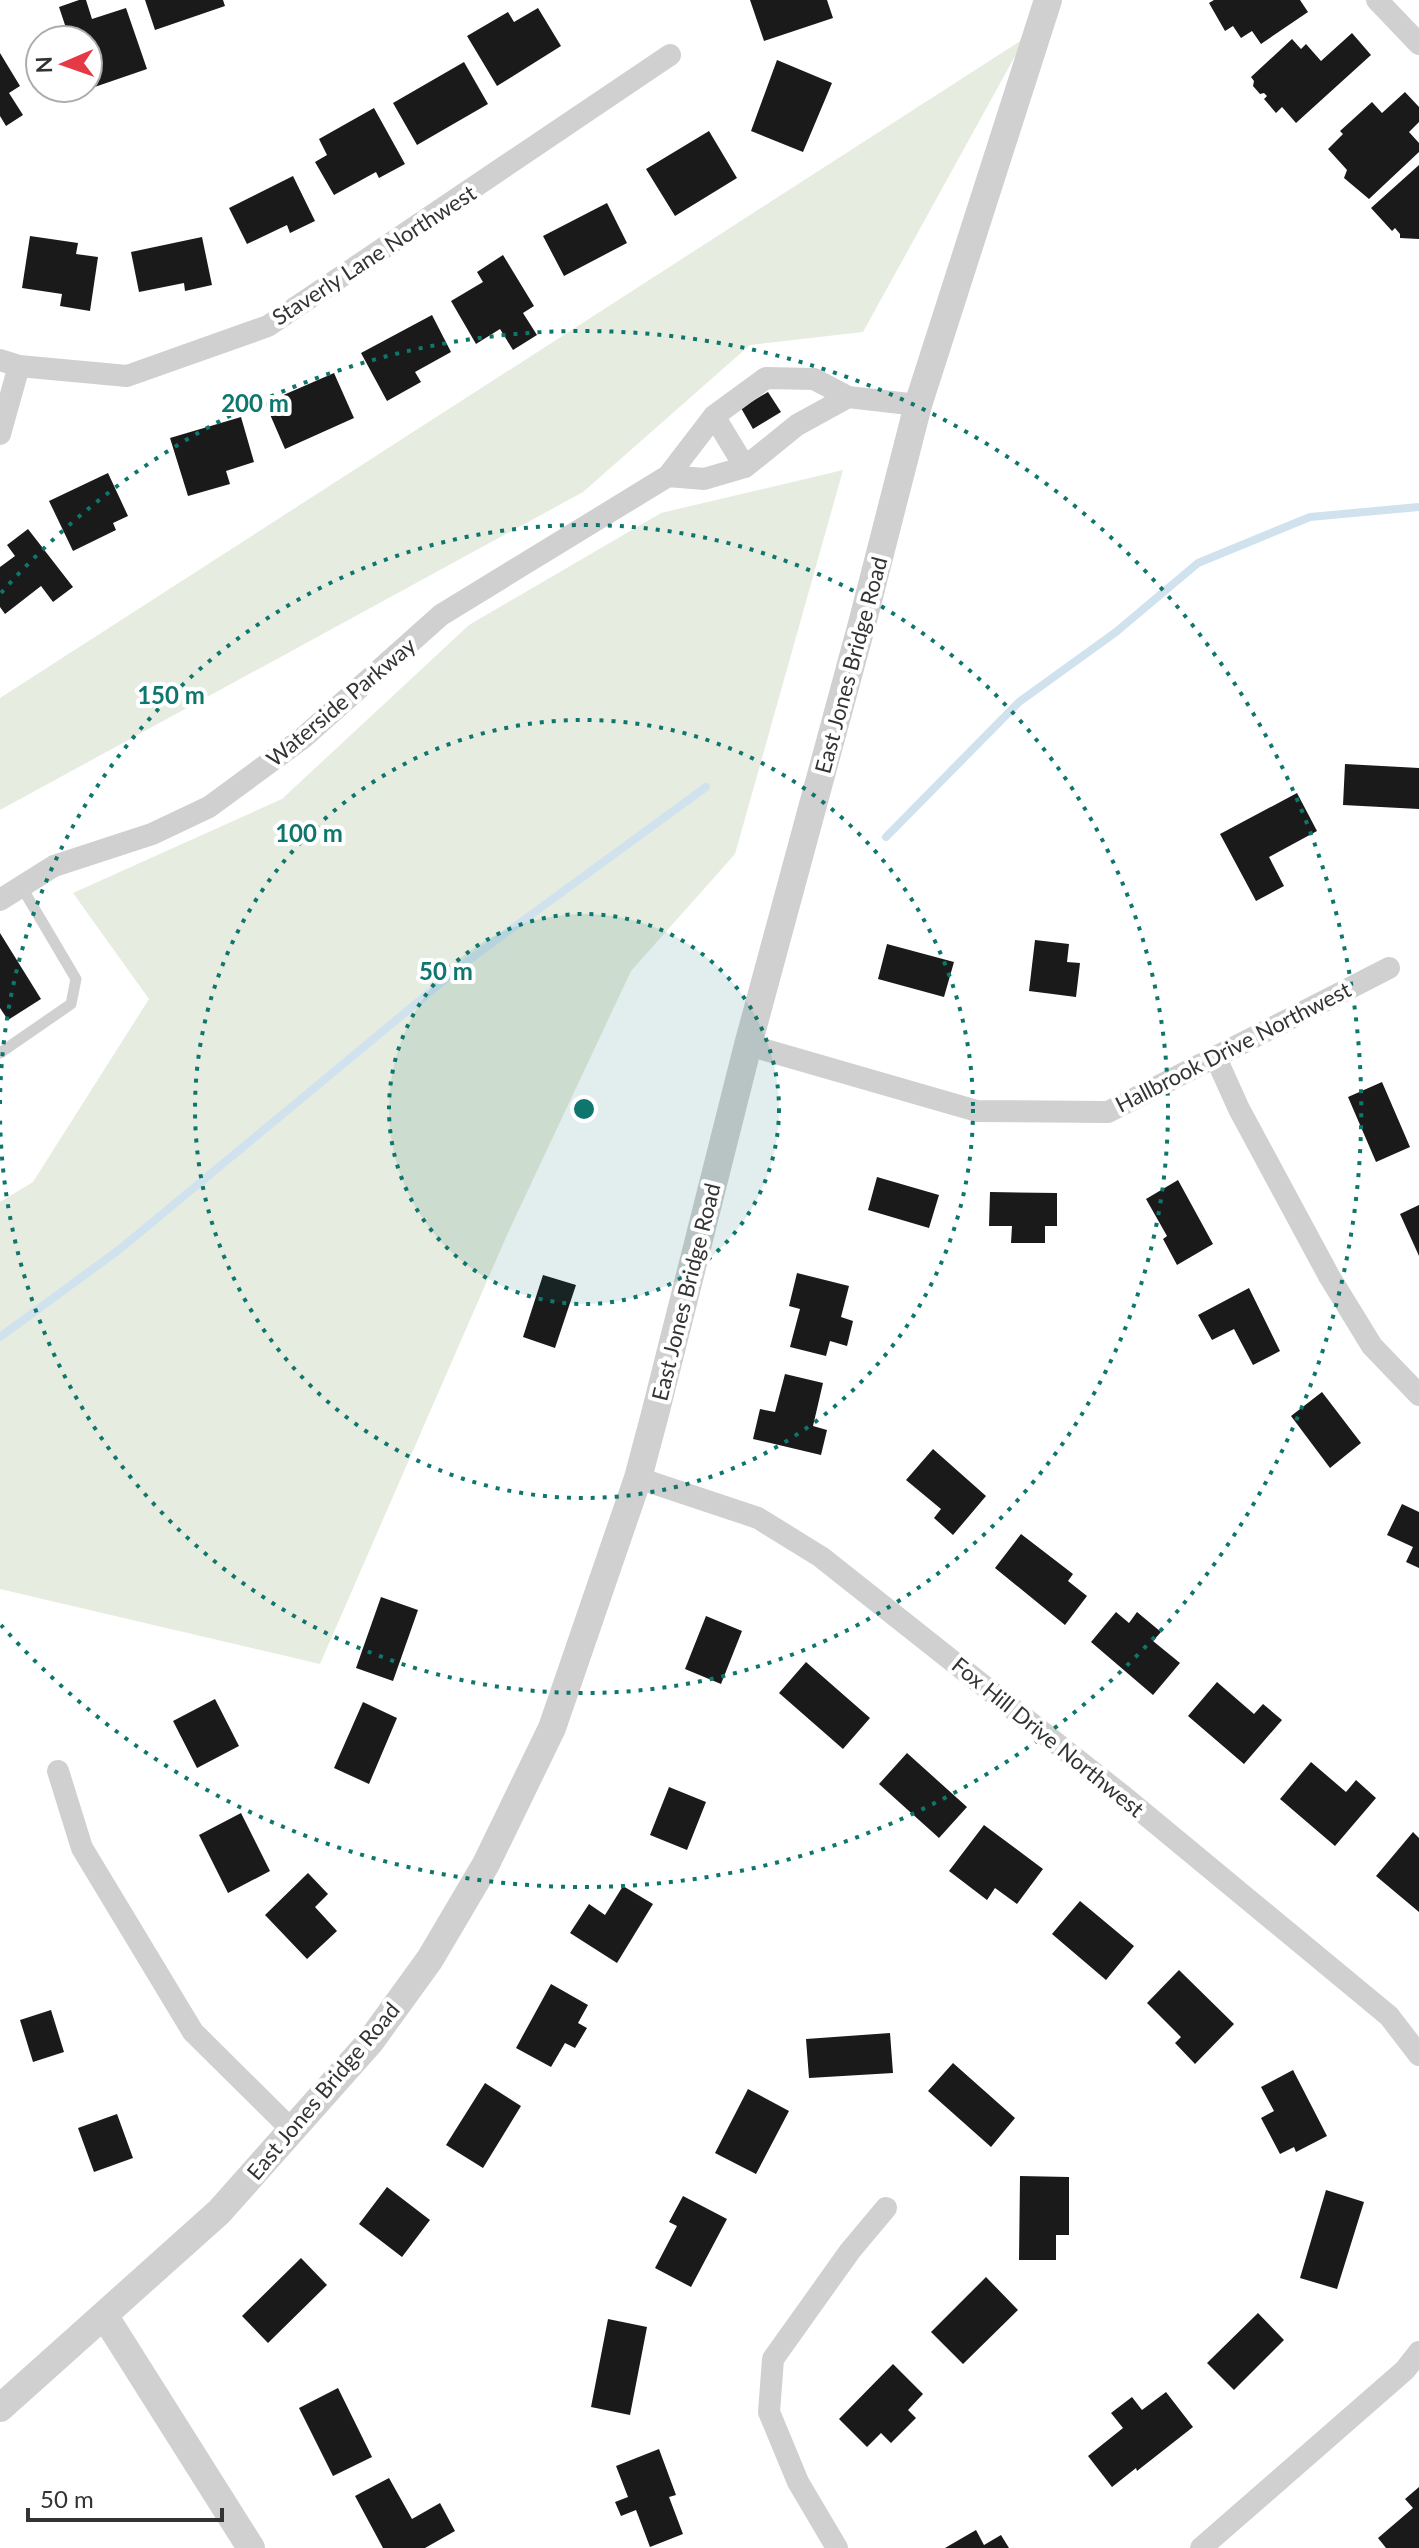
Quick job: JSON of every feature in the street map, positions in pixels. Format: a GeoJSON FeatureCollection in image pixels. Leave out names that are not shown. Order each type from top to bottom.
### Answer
{"type":"FeatureCollection","features":[{"type":"Feature","properties":{"kind":"street","name":"East Jones Bridge Road"},"geometry":{"type":"LineString","coordinates":[[0,2408],[219,2212],[370,2042],[430,1959],[486,1864],[552,1728],[638,1478],[748,1045],[918,405],[1048,0]]}},
{"type":"Feature","properties":{"kind":"street"},"geometry":{"type":"LineString","coordinates":[[1377,0],[1419,44]]}},
{"type":"Feature","properties":{"kind":"street","name":"Staverly Lane Northwest"},"geometry":{"type":"LineString","coordinates":[[10,363],[127,376],[268,326],[670,55]]}},
{"type":"Feature","properties":{"kind":"street"},"geometry":{"type":"LineString","coordinates":[[0,434],[10,363]]}},
{"type":"Feature","properties":{"kind":"street","name":"Waterside Parkway"},"geometry":{"type":"LineString","coordinates":[[0,900],[54,866],[152,834],[209,807],[303,738],[441,615],[668,476],[714,416],[766,378],[814,379],[848,397],[918,405]]}},
{"type":"Feature","properties":{"kind":"street"},"geometry":{"type":"LineString","coordinates":[[668,476],[704,479],[745,467],[797,425],[848,397]]}},
{"type":"Feature","properties":{"kind":"street"},"geometry":{"type":"LineString","coordinates":[[714,416],[745,467]]}},
{"type":"Feature","properties":{"kind":"street","name":"Hallbrook Drive Northwest"},"geometry":{"type":"LineString","coordinates":[[748,1045],[977,1111],[1108,1112],[1389,968]]}},
{"type":"Feature","properties":{"kind":"street"},"geometry":{"type":"LineString","coordinates":[[1216,1058],[1239,1109],[1329,1276],[1372,1346],[1419,1395]]}},
{"type":"Feature","properties":{"kind":"street","name":"Fox Hill Drive Northwest"},"geometry":{"type":"LineString","coordinates":[[638,1478],[758,1518],[821,1557],[1123,1796],[1377,2006],[1389,2016],[1419,2055]]}},
{"type":"Feature","properties":{"kind":"street"},"geometry":{"type":"LineString","coordinates":[[58,1771],[82,1848],[193,2032],[293,2131]]}},
{"type":"Feature","properties":{"kind":"street"},"geometry":{"type":"LineString","coordinates":[[837,2548],[798,2482],[769,2412],[773,2359],[850,2251],[886,2208]]}},
{"type":"Feature","properties":{"kind":"street"},"geometry":{"type":"LineString","coordinates":[[104,2315],[251,2548]]}},
{"type":"Feature","properties":{"kind":"street"},"geometry":{"type":"LineString","coordinates":[[1201,2548],[1405,2370],[1419,2352]]}},
{"type":"Feature","properties":{"kind":"lane"},"geometry":{"type":"LineString","coordinates":[[0,1053],[71,1004],[76,979],[21,886]]}},
{"type":"Feature","properties":{"kind":"shaded area"},"geometry":{"type":"Polygon","coordinates":[[[1025,38],[863,332],[750,345],[583,492],[0,810],[0,698],[1025,38]]]}},
{"type":"Feature","properties":{"kind":"shaded area"},"geometry":{"type":"Polygon","coordinates":[[[843,470],[735,854],[631,971],[507,1235],[320,1664],[0,1589],[0,1202],[33,1182],[149,999],[73,893],[282,799],[469,625],[661,513],[843,470]]]}},
{"type":"Feature","properties":{"kind":"building"},"geometry":{"type":"Polygon","coordinates":[[[86,0],[92,19],[126,8],[147,69],[104,84],[104,24],[65,24],[59,7],[86,0]]]}},
{"type":"Feature","properties":{"kind":"building"},"geometry":{"type":"Polygon","coordinates":[[[145,0],[223,0],[225,6],[155,30],[145,0]]]}},
{"type":"Feature","properties":{"kind":"building"},"geometry":{"type":"Polygon","coordinates":[[[750,0],[827,0],[833,18],[764,41],[750,0]]]}},
{"type":"Feature","properties":{"kind":"building"},"geometry":{"type":"Polygon","coordinates":[[[1214,0],[1300,0],[1308,12],[1261,44],[1252,31],[1241,38],[1233,26],[1225,31],[1209,3],[1214,0]]]}},
{"type":"Feature","properties":{"kind":"building"},"geometry":{"type":"Polygon","coordinates":[[[538,8],[561,46],[497,86],[467,36],[508,12],[514,22],[538,8]]]}},
{"type":"Feature","properties":{"kind":"building"},"geometry":{"type":"Polygon","coordinates":[[[1352,33],[1371,55],[1296,123],[1282,107],[1276,113],[1264,99],[1267,96],[1260,94],[1253,86],[1251,77],[1292,39],[1301,49],[1306,44],[1321,61],[1352,33]]]}},
{"type":"Feature","properties":{"kind":"building"},"geometry":{"type":"Polygon","coordinates":[[[0,53],[20,86],[9,93],[23,115],[6,126],[0,116],[0,53]]]}},
{"type":"Feature","properties":{"kind":"building"},"geometry":{"type":"Polygon","coordinates":[[[777,60],[832,83],[803,152],[751,131],[777,60]]]}},
{"type":"Feature","properties":{"kind":"building"},"geometry":{"type":"Polygon","coordinates":[[[464,62],[488,104],[417,145],[393,103],[464,62]]]}},
{"type":"Feature","properties":{"kind":"building"},"geometry":{"type":"Polygon","coordinates":[[[1405,92],[1419,107],[1419,122],[1409,132],[1419,143],[1419,152],[1369,199],[1344,178],[1347,170],[1328,149],[1343,134],[1340,131],[1372,102],[1382,113],[1405,92]]]}},
{"type":"Feature","properties":{"kind":"building"},"geometry":{"type":"Polygon","coordinates":[[[374,108],[405,164],[379,178],[376,172],[334,195],[315,162],[327,155],[319,139],[374,108]]]}},
{"type":"Feature","properties":{"kind":"building"},"geometry":{"type":"Polygon","coordinates":[[[709,131],[737,178],[675,216],[646,169],[709,131]]]}},
{"type":"Feature","properties":{"kind":"building"},"geometry":{"type":"Polygon","coordinates":[[[1419,165],[1419,239],[1400,238],[1395,228],[1392,231],[1371,208],[1419,165]]]}},
{"type":"Feature","properties":{"kind":"building"},"geometry":{"type":"Polygon","coordinates":[[[293,176],[315,221],[290,233],[287,225],[247,244],[229,208],[293,176]]]}},
{"type":"Feature","properties":{"kind":"building"},"geometry":{"type":"Polygon","coordinates":[[[607,203],[627,243],[564,276],[543,236],[607,203]]]}},
{"type":"Feature","properties":{"kind":"building"},"geometry":{"type":"Polygon","coordinates":[[[30,236],[78,243],[76,254],[98,257],[90,311],[60,306],[62,294],[22,288],[30,236]]]}},
{"type":"Feature","properties":{"kind":"building"},"geometry":{"type":"Polygon","coordinates":[[[202,237],[212,285],[185,291],[184,283],[139,292],[131,252],[202,237]]]}},
{"type":"Feature","properties":{"kind":"building"},"geometry":{"type":"Polygon","coordinates":[[[503,255],[534,306],[523,313],[537,335],[513,350],[500,329],[476,344],[451,301],[483,282],[477,272],[503,255]]]}},
{"type":"Feature","properties":{"kind":"building"},"geometry":{"type":"Polygon","coordinates":[[[432,315],[451,352],[415,372],[421,382],[387,401],[361,353],[432,315]]]}},
{"type":"Feature","properties":{"kind":"building"},"geometry":{"type":"Polygon","coordinates":[[[334,373],[354,418],[285,449],[265,403],[334,373]]]}},
{"type":"Feature","properties":{"kind":"building"},"geometry":{"type":"Polygon","coordinates":[[[768,392],[781,412],[753,429],[741,408],[768,392]]]}},
{"type":"Feature","properties":{"kind":"building"},"geometry":{"type":"Polygon","coordinates":[[[241,417],[254,462],[226,471],[230,484],[188,496],[170,438],[241,417]]]}},
{"type":"Feature","properties":{"kind":"building"},"geometry":{"type":"Polygon","coordinates":[[[108,473],[128,516],[113,523],[116,530],[73,551],[49,501],[108,473]]]}},
{"type":"Feature","properties":{"kind":"building"},"geometry":{"type":"Polygon","coordinates":[[[28,529],[73,587],[53,602],[41,586],[5,614],[0,607],[0,567],[15,556],[7,545],[28,529]]]}},
{"type":"Feature","properties":{"kind":"building"},"geometry":{"type":"Polygon","coordinates":[[[1345,764],[1419,768],[1419,809],[1343,805],[1345,764]]]}},
{"type":"Feature","properties":{"kind":"building"},"geometry":{"type":"Polygon","coordinates":[[[1297,793],[1317,831],[1269,857],[1284,886],[1256,901],[1220,834],[1297,793]]]}},
{"type":"Feature","properties":{"kind":"building"},"geometry":{"type":"Polygon","coordinates":[[[0,933],[41,999],[8,1020],[0,1008],[0,933]]]}},
{"type":"Feature","properties":{"kind":"building"},"geometry":{"type":"Polygon","coordinates":[[[1035,940],[1069,944],[1067,962],[1080,963],[1076,997],[1029,991],[1035,940]]]}},
{"type":"Feature","properties":{"kind":"building"},"geometry":{"type":"Polygon","coordinates":[[[887,944],[954,962],[944,997],[878,979],[887,944]]]}},
{"type":"Feature","properties":{"kind":"building"},"geometry":{"type":"Polygon","coordinates":[[[1382,1082],[1410,1147],[1376,1162],[1348,1097],[1382,1082]]]}},
{"type":"Feature","properties":{"kind":"building"},"geometry":{"type":"Polygon","coordinates":[[[877,1177],[939,1195],[929,1228],[868,1210],[877,1177]]]}},
{"type":"Feature","properties":{"kind":"building"},"geometry":{"type":"Polygon","coordinates":[[[1178,1180],[1213,1244],[1177,1265],[1163,1239],[1167,1236],[1146,1199],[1178,1180]]]}},
{"type":"Feature","properties":{"kind":"building"},"geometry":{"type":"Polygon","coordinates":[[[990,1192],[1057,1193],[1057,1226],[1045,1226],[1045,1243],[1011,1243],[1012,1226],[989,1226],[990,1192]]]}},
{"type":"Feature","properties":{"kind":"building"},"geometry":{"type":"Polygon","coordinates":[[[1419,1205],[1419,1256],[1400,1214],[1419,1205]]]}},
{"type":"Feature","properties":{"kind":"building"},"geometry":{"type":"Polygon","coordinates":[[[797,1273],[849,1286],[841,1317],[853,1321],[847,1346],[830,1341],[826,1356],[790,1347],[800,1309],[789,1306],[797,1273]]]}},
{"type":"Feature","properties":{"kind":"building"},"geometry":{"type":"Polygon","coordinates":[[[543,1275],[576,1285],[555,1348],[523,1337],[543,1275]]]}},
{"type":"Feature","properties":{"kind":"building"},"geometry":{"type":"Polygon","coordinates":[[[1249,1288],[1280,1351],[1253,1365],[1234,1329],[1212,1340],[1198,1315],[1249,1288]]]}},
{"type":"Feature","properties":{"kind":"building"},"geometry":{"type":"Polygon","coordinates":[[[785,1374],[823,1383],[813,1426],[827,1430],[821,1455],[753,1439],[760,1409],[775,1412],[785,1374]]]}},
{"type":"Feature","properties":{"kind":"building"},"geometry":{"type":"Polygon","coordinates":[[[1322,1392],[1361,1443],[1330,1468],[1291,1416],[1322,1392]]]}},
{"type":"Feature","properties":{"kind":"building"},"geometry":{"type":"Polygon","coordinates":[[[933,1449],[986,1496],[953,1535],[934,1518],[941,1509],[906,1480],[933,1449]]]}},
{"type":"Feature","properties":{"kind":"building"},"geometry":{"type":"Polygon","coordinates":[[[1402,1504],[1419,1512],[1419,1568],[1406,1562],[1413,1547],[1387,1535],[1402,1504]]]}},
{"type":"Feature","properties":{"kind":"building"},"geometry":{"type":"Polygon","coordinates":[[[1021,1534],[1073,1574],[1068,1581],[1087,1596],[1065,1625],[995,1568],[1021,1534]]]}},
{"type":"Feature","properties":{"kind":"building"},"geometry":{"type":"Polygon","coordinates":[[[381,1597],[418,1610],[393,1681],[356,1668],[381,1597]]]}},
{"type":"Feature","properties":{"kind":"building"},"geometry":{"type":"Polygon","coordinates":[[[1116,1612],[1129,1623],[1137,1612],[1161,1632],[1153,1641],[1180,1663],[1153,1695],[1091,1642],[1116,1612]]]}},
{"type":"Feature","properties":{"kind":"building"},"geometry":{"type":"Polygon","coordinates":[[[706,1616],[742,1631],[721,1684],[685,1669],[706,1616]]]}},
{"type":"Feature","properties":{"kind":"building"},"geometry":{"type":"Polygon","coordinates":[[[806,1662],[870,1718],[843,1749],[779,1693],[806,1662]]]}},
{"type":"Feature","properties":{"kind":"building"},"geometry":{"type":"Polygon","coordinates":[[[1217,1682],[1254,1714],[1263,1704],[1282,1720],[1244,1764],[1188,1716],[1217,1682]]]}},
{"type":"Feature","properties":{"kind":"building"},"geometry":{"type":"Polygon","coordinates":[[[215,1699],[239,1746],[197,1768],[173,1721],[215,1699]]]}},
{"type":"Feature","properties":{"kind":"building"},"geometry":{"type":"Polygon","coordinates":[[[363,1702],[397,1718],[369,1784],[334,1768],[363,1702]]]}},
{"type":"Feature","properties":{"kind":"building"},"geometry":{"type":"Polygon","coordinates":[[[907,1753],[967,1807],[939,1838],[879,1784],[907,1753]]]}},
{"type":"Feature","properties":{"kind":"building"},"geometry":{"type":"Polygon","coordinates":[[[1311,1762],[1346,1792],[1356,1780],[1376,1798],[1335,1846],[1280,1799],[1311,1762]]]}},
{"type":"Feature","properties":{"kind":"building"},"geometry":{"type":"Polygon","coordinates":[[[669,1787],[706,1802],[687,1850],[650,1835],[669,1787]]]}},
{"type":"Feature","properties":{"kind":"building"},"geometry":{"type":"Polygon","coordinates":[[[241,1813],[270,1871],[228,1893],[199,1835],[241,1813]]]}},
{"type":"Feature","properties":{"kind":"building"},"geometry":{"type":"Polygon","coordinates":[[[984,1825],[1043,1869],[1017,1904],[995,1888],[987,1900],[949,1871],[984,1825]]]}},
{"type":"Feature","properties":{"kind":"building"},"geometry":{"type":"Polygon","coordinates":[[[1413,1832],[1419,1838],[1419,1912],[1376,1876],[1413,1832]]]}},
{"type":"Feature","properties":{"kind":"building"},"geometry":{"type":"Polygon","coordinates":[[[308,1873],[328,1894],[315,1907],[337,1931],[307,1959],[265,1915],[308,1873]]]}},
{"type":"Feature","properties":{"kind":"building"},"geometry":{"type":"Polygon","coordinates":[[[623,1886],[653,1904],[617,1963],[570,1933],[589,1904],[605,1915],[623,1886]]]}},
{"type":"Feature","properties":{"kind":"building"},"geometry":{"type":"Polygon","coordinates":[[[1080,1901],[1134,1946],[1106,1980],[1052,1934],[1080,1901]]]}},
{"type":"Feature","properties":{"kind":"building"},"geometry":{"type":"Polygon","coordinates":[[[1179,1970],[1234,2024],[1195,2064],[1175,2043],[1181,2037],[1147,2003],[1179,1970]]]}},
{"type":"Feature","properties":{"kind":"building"},"geometry":{"type":"Polygon","coordinates":[[[551,1984],[588,2005],[578,2023],[587,2028],[575,2048],[565,2043],[551,2067],[516,2048],[551,1984]]]}},
{"type":"Feature","properties":{"kind":"building"},"geometry":{"type":"Polygon","coordinates":[[[51,2010],[64,2052],[33,2062],[20,2020],[51,2010]]]}},
{"type":"Feature","properties":{"kind":"building"},"geometry":{"type":"Polygon","coordinates":[[[890,2033],[893,2073],[809,2078],[806,2039],[890,2033]]]}},
{"type":"Feature","properties":{"kind":"building"},"geometry":{"type":"Polygon","coordinates":[[[953,2063],[1015,2118],[991,2147],[928,2091],[953,2063]]]}},
{"type":"Feature","properties":{"kind":"building"},"geometry":{"type":"Polygon","coordinates":[[[1293,2070],[1327,2136],[1296,2152],[1294,2147],[1280,2154],[1261,2118],[1274,2111],[1261,2087],[1293,2070]]]}},
{"type":"Feature","properties":{"kind":"building"},"geometry":{"type":"Polygon","coordinates":[[[485,2083],[521,2106],[483,2168],[446,2145],[485,2083]]]}},
{"type":"Feature","properties":{"kind":"building"},"geometry":{"type":"Polygon","coordinates":[[[748,2089],[789,2111],[756,2174],[715,2153],[748,2089]]]}},
{"type":"Feature","properties":{"kind":"building"},"geometry":{"type":"Polygon","coordinates":[[[117,2114],[133,2158],[94,2172],[78,2128],[117,2114]]]}},
{"type":"Feature","properties":{"kind":"building"},"geometry":{"type":"Polygon","coordinates":[[[1020,2176],[1069,2177],[1069,2235],[1056,2235],[1056,2260],[1019,2260],[1020,2176]]]}},
{"type":"Feature","properties":{"kind":"building"},"geometry":{"type":"Polygon","coordinates":[[[387,2187],[430,2220],[402,2257],[359,2224],[387,2187]]]}},
{"type":"Feature","properties":{"kind":"building"},"geometry":{"type":"Polygon","coordinates":[[[1326,2190],[1364,2202],[1337,2289],[1300,2278],[1326,2190]]]}},
{"type":"Feature","properties":{"kind":"building"},"geometry":{"type":"Polygon","coordinates":[[[683,2196],[727,2219],[691,2287],[655,2268],[677,2226],[669,2222],[683,2196]]]}},
{"type":"Feature","properties":{"kind":"building"},"geometry":{"type":"Polygon","coordinates":[[[301,2258],[327,2285],[268,2343],[242,2316],[301,2258]]]}},
{"type":"Feature","properties":{"kind":"building"},"geometry":{"type":"Polygon","coordinates":[[[986,2277],[1018,2310],[963,2364],[931,2332],[986,2277]]]}},
{"type":"Feature","properties":{"kind":"building"},"geometry":{"type":"Polygon","coordinates":[[[1258,2313],[1284,2340],[1234,2390],[1207,2363],[1258,2313]]]}},
{"type":"Feature","properties":{"kind":"building"},"geometry":{"type":"Polygon","coordinates":[[[608,2319],[647,2327],[630,2415],[591,2407],[608,2319]]]}},
{"type":"Feature","properties":{"kind":"building"},"geometry":{"type":"Polygon","coordinates":[[[893,2364],[923,2394],[908,2410],[916,2418],[891,2443],[881,2433],[867,2447],[839,2419],[893,2364]]]}},
{"type":"Feature","properties":{"kind":"building"},"geometry":{"type":"Polygon","coordinates":[[[338,2388],[372,2457],[333,2476],[299,2408],[338,2388]]]}},
{"type":"Feature","properties":{"kind":"building"},"geometry":{"type":"Polygon","coordinates":[[[1166,2392],[1193,2427],[1112,2487],[1088,2456],[1123,2428],[1111,2413],[1132,2397],[1142,2410],[1166,2392]]]}},
{"type":"Feature","properties":{"kind":"building"},"geometry":{"type":"Polygon","coordinates":[[[659,2449],[676,2495],[669,2497],[683,2534],[650,2547],[636,2510],[621,2516],[615,2502],[628,2497],[616,2466],[659,2449]]]}},
{"type":"Feature","properties":{"kind":"building"},"geometry":{"type":"Polygon","coordinates":[[[389,2478],[412,2519],[440,2503],[455,2531],[425,2548],[383,2548],[355,2496],[389,2478]]]}},
{"type":"Feature","properties":{"kind":"building"},"geometry":{"type":"Polygon","coordinates":[[[1419,2487],[1419,2548],[1386,2548],[1378,2538],[1413,2508],[1405,2499],[1419,2487]]]}},
{"type":"Feature","properties":{"kind":"building"},"geometry":{"type":"Polygon","coordinates":[[[976,2530],[984,2545],[1001,2535],[1009,2548],[945,2548],[976,2530]]]}},
{"type":"Feature","properties":{"kind":"waterway"},"geometry":{"type":"LineString","coordinates":[[886,837],[1019,702],[1116,632],[1198,563],[1310,517],[1419,507]]}},
{"type":"Feature","properties":{"kind":"waterway"},"geometry":{"type":"LineString","coordinates":[[0,1337],[120,1249],[465,963],[706,787]]}}]}
